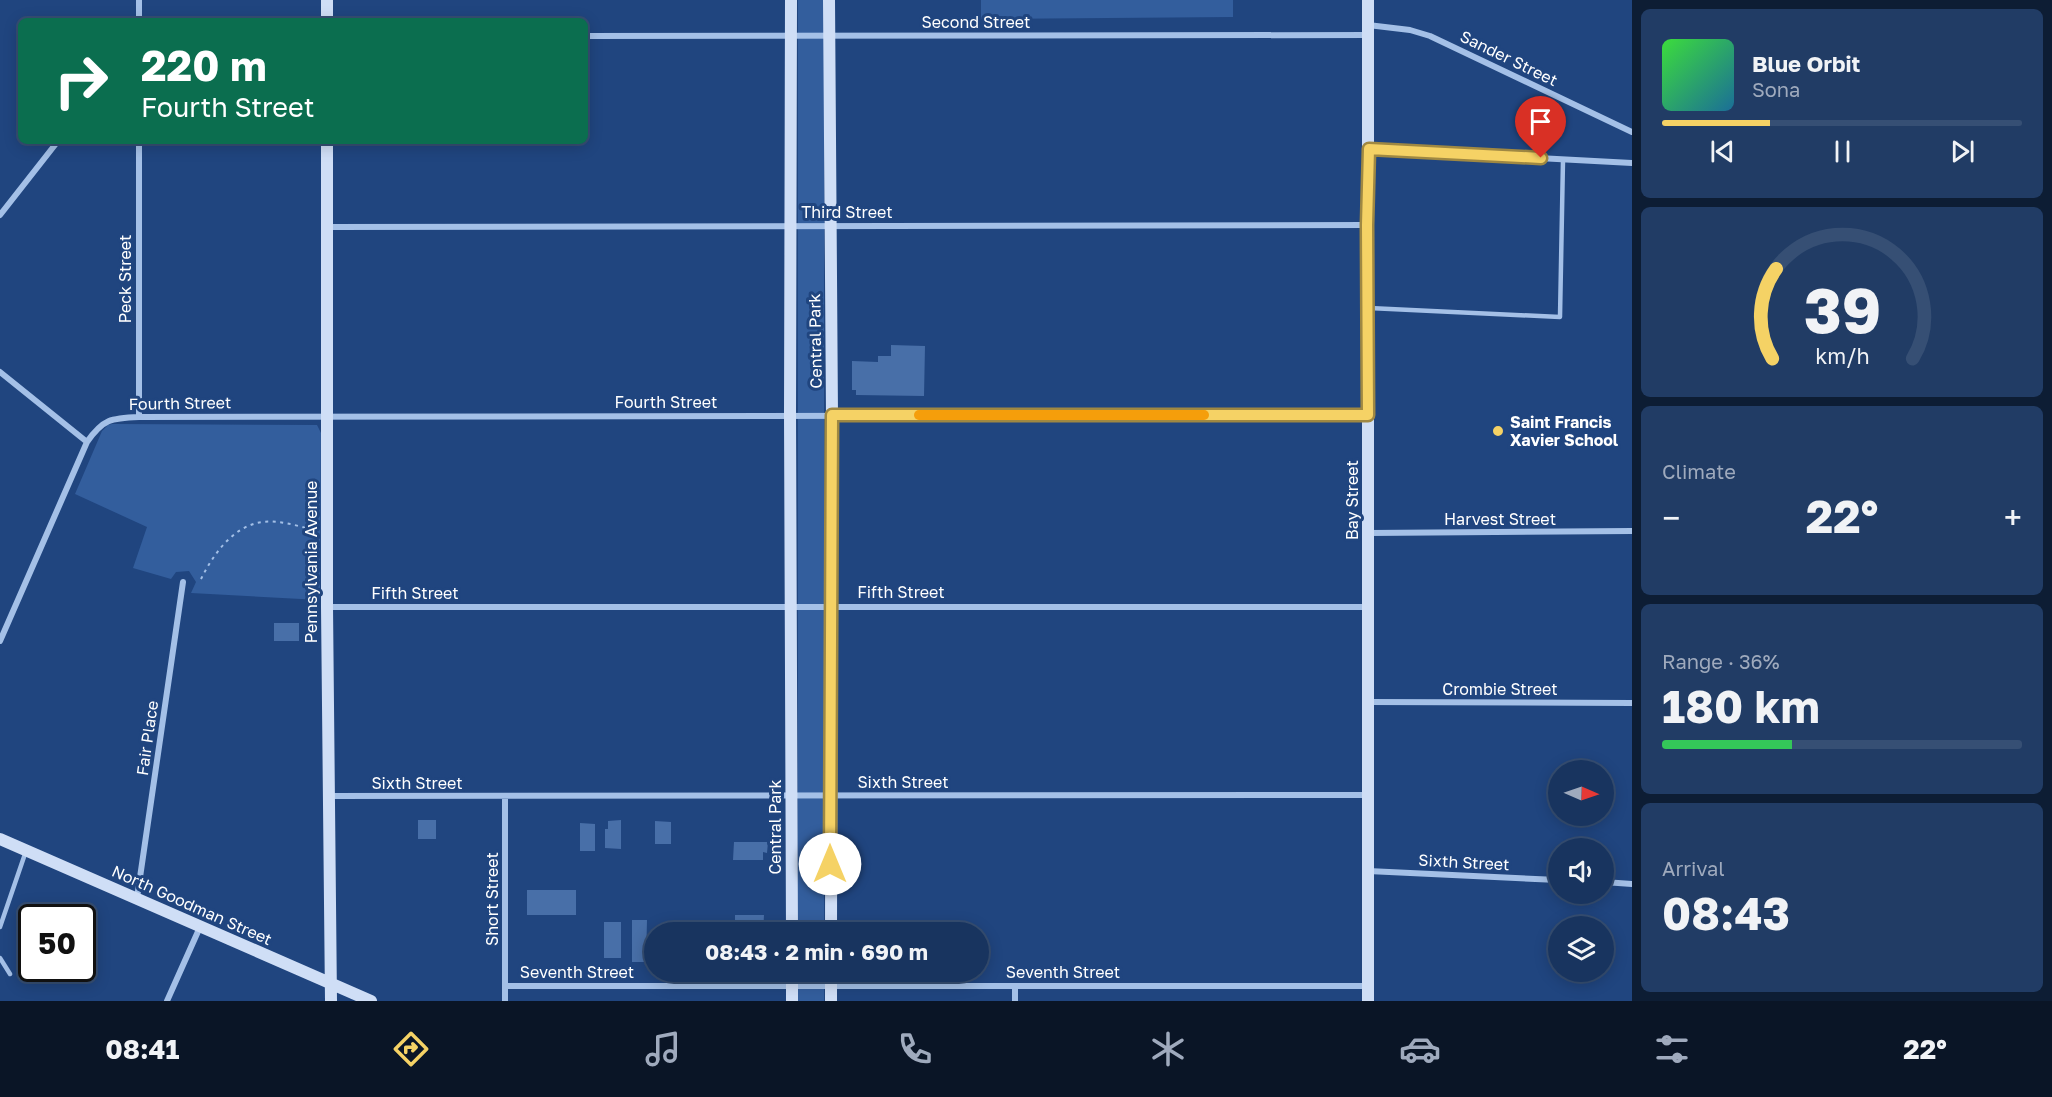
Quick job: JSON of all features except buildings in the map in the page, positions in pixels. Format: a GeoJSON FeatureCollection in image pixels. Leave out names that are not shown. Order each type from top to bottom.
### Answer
{"type":"FeatureCollection","features":[{"type":"Feature","properties":{"kind":"main road"},"geometry":{"type":"LineString","coordinates":[[327,0],[327,18]]}},
{"type":"Feature","properties":{"kind":"main road","name":"Central Park"},"geometry":{"type":"LineString","coordinates":[[791,0],[792,922]]}},
{"type":"Feature","properties":{"kind":"main road","name":"Central Park"},"geometry":{"type":"LineString","coordinates":[[830,0],[831,922]]}},
{"type":"Feature","properties":{"kind":"main road","name":"Bay Street"},"geometry":{"type":"LineString","coordinates":[[1368,0],[1368,1001]]}},
{"type":"Feature","properties":{"kind":"main road","name":"Pennsylvania Avenue"},"geometry":{"type":"LineString","coordinates":[[327,144],[327,607],[331,1001]]}},
{"type":"Feature","properties":{"kind":"main road","name":"North Goodman Street"},"geometry":{"type":"LineString","coordinates":[[0,840],[371,1001]]}},
{"type":"Feature","properties":{"kind":"main road"},"geometry":{"type":"LineString","coordinates":[[792,982],[792,1001]]}},
{"type":"Feature","properties":{"kind":"main road"},"geometry":{"type":"LineString","coordinates":[[831,982],[831,1001]]}},
{"type":"Feature","properties":{"kind":"street"},"geometry":{"type":"LineString","coordinates":[[139,0],[139,18]]}},
{"type":"Feature","properties":{"kind":"street","name":"Second Street"},"geometry":{"type":"LineString","coordinates":[[588,36],[829,36],[1368,30]]}},
{"type":"Feature","properties":{"kind":"street","name":"Sander Street"},"geometry":{"type":"LineString","coordinates":[[1368,30],[1410,30],[1430,36],[1632,132]]}},
{"type":"Feature","properties":{"kind":"street"},"geometry":{"type":"LineString","coordinates":[[0,215],[56,144]]}},
{"type":"Feature","properties":{"kind":"street","name":"Peck Street"},"geometry":{"type":"LineString","coordinates":[[139,144],[139,417]]}},
{"type":"Feature","properties":{"kind":"street"},"geometry":{"type":"LineString","coordinates":[[1369,149],[1632,164]]}},
{"type":"Feature","properties":{"kind":"street","name":"Third Street"},"geometry":{"type":"LineString","coordinates":[[327,227],[1367,225]]}},
{"type":"Feature","properties":{"kind":"street"},"geometry":{"type":"LineString","coordinates":[[0,372],[87,442],[0,641]]}},
{"type":"Feature","properties":{"kind":"street","name":"Fourth Street"},"geometry":{"type":"LineString","coordinates":[[87,442],[101,424],[110,419],[139,417],[1368,415]]}},
{"type":"Feature","properties":{"kind":"street","name":"Harvest Street"},"geometry":{"type":"LineString","coordinates":[[1368,533],[1632,531]]}},
{"type":"Feature","properties":{"kind":"street","name":"Fair Place"},"geometry":{"type":"LineString","coordinates":[[137,898],[183,582]]}},
{"type":"Feature","properties":{"kind":"street","name":"Fifth Street"},"geometry":{"type":"LineString","coordinates":[[327,607],[1368,606]]}},
{"type":"Feature","properties":{"kind":"street","name":"Crombie Street"},"geometry":{"type":"LineString","coordinates":[[1368,702],[1632,703]]}},
{"type":"Feature","properties":{"kind":"street","name":"Sixth Street"},"geometry":{"type":"LineString","coordinates":[[329,796],[1368,795]]}},
{"type":"Feature","properties":{"kind":"street","name":"Short Street"},"geometry":{"type":"LineString","coordinates":[[505,796],[505,1001]]}},
{"type":"Feature","properties":{"kind":"street","name":"Sixth Street"},"geometry":{"type":"LineString","coordinates":[[1368,871],[1548,880]]}},
{"type":"Feature","properties":{"kind":"street"},"geometry":{"type":"LineString","coordinates":[[1614,883],[1632,884]]}},
{"type":"Feature","properties":{"kind":"street"},"geometry":{"type":"LineString","coordinates":[[167,1001],[200,926]]}},
{"type":"Feature","properties":{"kind":"street","name":"Seventh Street"},"geometry":{"type":"LineString","coordinates":[[505,986],[1368,986]]}},
{"type":"Feature","properties":{"kind":"street"},"geometry":{"type":"LineString","coordinates":[[1015,986],[1015,1001]]}},
{"type":"Feature","properties":{"kind":"lane"},"geometry":{"type":"LineString","coordinates":[[1367,308],[1560,317],[1563,160]]}},
{"type":"Feature","properties":{"kind":"lane"},"geometry":{"type":"LineString","coordinates":[[0,927],[26,851]]}},
{"type":"Feature","properties":{"kind":"lane"},"geometry":{"type":"LineString","coordinates":[[0,958],[10,974]]}},
{"type":"Feature","properties":{"kind":"path"},"geometry":{"type":"LineString","coordinates":[[201,579],[220,548],[235,533],[247,526],[266,521],[314,530]]}},
{"type":"Feature","properties":{"kind":"shaded area"},"geometry":{"type":"Polygon","coordinates":[[[798,0],[824,0],[824,922],[798,922],[798,0]]]}},
{"type":"Feature","properties":{"kind":"shaded area"},"geometry":{"type":"Polygon","coordinates":[[[981,0],[1233,0],[1233,17],[981,19],[981,0]]]}},
{"type":"Feature","properties":{"kind":"shaded area"},"geometry":{"type":"Polygon","coordinates":[[[112,424],[317,425],[321,433],[320,600],[191,593],[196,582],[189,571],[176,572],[171,579],[133,568],[147,527],[75,494],[102,431],[112,424]]]}},
{"type":"Feature","properties":{"kind":"shaded area"},"geometry":{"type":"Polygon","coordinates":[[[798,982],[824,982],[824,1001],[798,1001],[798,982]]]}},
{"type":"Feature","properties":{"kind":"slow traffic"},"geometry":{"type":"LineString","coordinates":[[919,415],[1204,415]]}},
{"type":"Feature","properties":{"kind":"place","name":"Saint Francis Xavier School"},"geometry":{"type":"Point","coordinates":[1498,431]}},
{"type":"Feature","properties":{"kind":"route"},"geometry":{"type":"LineString","coordinates":[[830,864],[832,415],[1368,415],[1369,149],[1541,158]]}}]}
